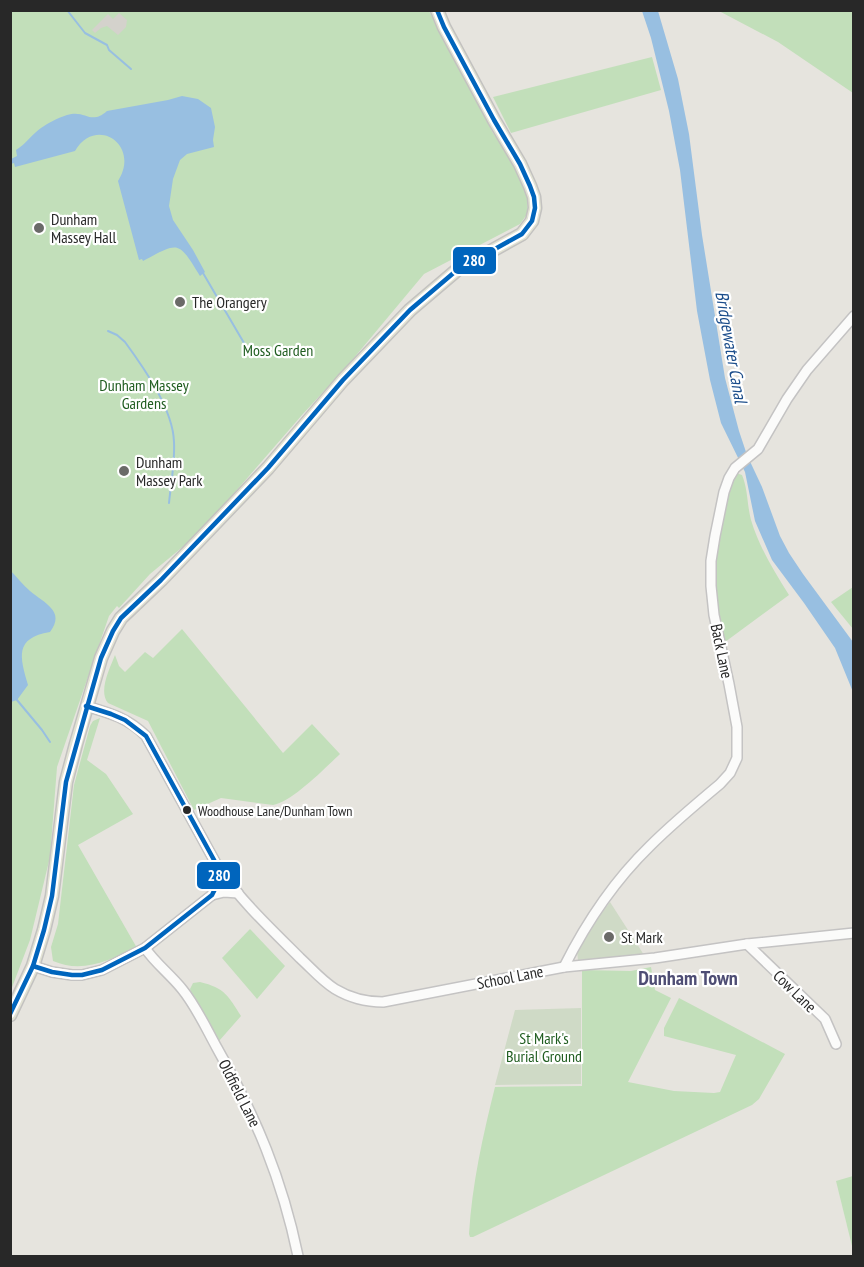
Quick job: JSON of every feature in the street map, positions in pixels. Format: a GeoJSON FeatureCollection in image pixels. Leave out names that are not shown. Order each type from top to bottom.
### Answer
{"type":"FeatureCollection","features":[{"type":"Feature","properties":{"kind":"main road"},"geometry":{"type":"LineString","coordinates":[[10,1015],[33,966],[44,930],[52,896],[66,782],[86,706],[101,658],[121,618],[268,468],[343,380],[410,310],[457,270],[522,234],[532,220],[535,208],[530,186],[437,10]]}},
{"type":"Feature","properties":{"kind":"street","name":"Back Lane"},"geometry":{"type":"LineString","coordinates":[[564,967],[586,928],[620,879],[650,845],[720,784],[730,772],[737,758],[736,727],[714,615],[711,586],[711,561],[720,507],[729,478],[738,465],[755,452],[807,370],[854,316]]}},
{"type":"Feature","properties":{"kind":"street","name":"School Lane"},"geometry":{"type":"LineString","coordinates":[[86,706],[127,720],[146,736],[219,869],[238,893],[323,980],[357,999],[383,1002],[564,967],[854,933]]}},
{"type":"Feature","properties":{"kind":"street"},"geometry":{"type":"LineString","coordinates":[[212,895],[218,883],[219,869]]}},
{"type":"Feature","properties":{"kind":"street"},"geometry":{"type":"LineString","coordinates":[[33,966],[63,974],[82,975],[102,970],[145,948],[212,895],[224,892],[238,893]]}},
{"type":"Feature","properties":{"kind":"street","name":"Cow Lane"},"geometry":{"type":"LineString","coordinates":[[747,944],[825,1019],[836,1044]]}},
{"type":"Feature","properties":{"kind":"street","name":"Oldfield Lane"},"geometry":{"type":"LineString","coordinates":[[145,948],[182,989],[195,1009],[254,1117],[272,1160],[284,1198],[298,1257]]}},
{"type":"Feature","properties":{"kind":"green space","name":"Dunham Massey Park"},"geometry":{"type":"Polygon","coordinates":[[[11,11],[429,11],[493,133],[518,168],[527,192],[528,213],[520,224],[424,274],[348,365],[203,529],[150,574],[109,616],[57,767],[50,857],[30,940],[11,990],[11,11]]]}},
{"type":"Feature","properties":{"kind":"green space"},"geometry":{"type":"Polygon","coordinates":[[[719,11],[853,11],[853,93],[778,42],[719,11]]]}},
{"type":"Feature","properties":{"kind":"green space"},"geometry":{"type":"Polygon","coordinates":[[[652,57],[661,90],[511,133],[493,97],[652,57]]]}},
{"type":"Feature","properties":{"kind":"green space"},"geometry":{"type":"Polygon","coordinates":[[[736,473],[742,475],[744,480],[751,520],[758,540],[789,595],[725,642],[719,619],[715,565],[722,517],[736,473]]]}},
{"type":"Feature","properties":{"kind":"green space"},"geometry":{"type":"Polygon","coordinates":[[[853,587],[853,629],[831,602],[853,587]]]}},
{"type":"Feature","properties":{"kind":"green space"},"geometry":{"type":"Polygon","coordinates":[[[182,629],[283,753],[312,724],[340,754],[308,784],[281,803],[273,805],[221,798],[194,810],[148,721],[108,703],[104,692],[115,655],[119,666],[125,672],[145,652],[153,658],[182,629]]]}},
{"type":"Feature","properties":{"kind":"green space"},"geometry":{"type":"Polygon","coordinates":[[[100,718],[87,760],[106,774],[133,814],[78,845],[137,948],[96,964],[64,965],[53,961],[51,947],[58,924],[74,785],[90,726],[93,721],[100,718]]]}},
{"type":"Feature","properties":{"kind":"green space"},"geometry":{"type":"Polygon","coordinates":[[[610,902],[644,955],[578,960],[577,951],[610,902]]]}},
{"type":"Feature","properties":{"kind":"green space"},"geometry":{"type":"Polygon","coordinates":[[[250,929],[285,966],[257,999],[222,958],[250,929]]]}},
{"type":"Feature","properties":{"kind":"green space"},"geometry":{"type":"Polygon","coordinates":[[[651,967],[655,990],[671,998],[628,1082],[674,1091],[720,1092],[736,1055],[664,1036],[664,1028],[679,998],[785,1054],[759,1099],[752,1105],[470,1237],[470,1215],[475,1178],[495,1087],[582,1086],[582,970],[631,971],[651,967]]]}},
{"type":"Feature","properties":{"kind":"green space"},"geometry":{"type":"Polygon","coordinates":[[[200,982],[221,990],[241,1016],[219,1041],[195,1002],[190,989],[193,983],[200,982]]]}},
{"type":"Feature","properties":{"kind":"green space","name":"St Mark's Burial Ground"},"geometry":{"type":"Polygon","coordinates":[[[581,1008],[581,1084],[495,1085],[515,1010],[581,1008]]]}},
{"type":"Feature","properties":{"kind":"green space"},"geometry":{"type":"Polygon","coordinates":[[[854,1176],[853,1250],[836,1181],[854,1176]]]}},
{"type":"Feature","properties":{"kind":"shaded area"},"geometry":{"type":"Polygon","coordinates":[[[119,13],[127,20],[126,27],[118,35],[107,26],[95,33],[92,30],[108,14],[113,19],[119,13]]]}},
{"type":"Feature","properties":{"kind":"water"},"geometry":{"type":"Polygon","coordinates":[[[642,11],[658,11],[678,79],[689,134],[702,235],[725,378],[739,431],[780,536],[789,553],[853,642],[853,692],[835,648],[772,560],[755,521],[745,472],[721,423],[697,311],[680,170],[669,111],[642,11]]]}},
{"type":"Feature","properties":{"kind":"water"},"geometry":{"type":"Polygon","coordinates":[[[182,96],[198,99],[211,108],[215,127],[214,147],[187,154],[180,160],[173,179],[169,206],[173,220],[205,272],[200,276],[187,256],[177,248],[164,250],[143,261],[139,260],[118,181],[124,168],[124,156],[120,146],[113,139],[104,135],[94,135],[84,140],[75,151],[15,167],[14,163],[11,164],[11,159],[17,156],[16,150],[41,128],[64,116],[79,114],[96,117],[107,111],[182,96]]]}},
{"type":"Feature","properties":{"kind":"water"},"geometry":{"type":"Polygon","coordinates":[[[10,570],[27,589],[51,608],[56,618],[50,632],[38,635],[25,644],[22,658],[28,685],[17,700],[11,702],[10,570]]]}},
{"type":"Feature","properties":{"kind":"waterway"},"geometry":{"type":"LineString","coordinates":[[67,10],[85,33],[107,45],[109,50],[131,69]]}},
{"type":"Feature","properties":{"kind":"waterway"},"geometry":{"type":"LineString","coordinates":[[203,273],[244,343]]}},
{"type":"Feature","properties":{"kind":"waterway"},"geometry":{"type":"LineString","coordinates":[[108,331],[117,335],[133,352],[149,376],[169,416],[174,442],[169,503]]}},
{"type":"Feature","properties":{"kind":"waterway"},"geometry":{"type":"LineString","coordinates":[[17,700],[50,742]]}},
{"type":"Feature","properties":{"kind":"transit line","name":"280"},"geometry":{"type":"LineString","coordinates":[[10,1014],[33,966],[44,930],[52,896],[66,782],[101,658],[121,618],[161,580],[268,468],[343,380],[410,310],[457,270],[522,234],[532,221],[535,208],[530,186],[437,10]]}},
{"type":"Feature","properties":{"kind":"transit line","name":"280"},"geometry":{"type":"LineString","coordinates":[[33,966],[72,975],[102,970],[145,948],[212,895],[218,883],[219,869],[146,736],[125,720],[86,706]]}},
{"type":"Feature","properties":{"kind":"place","name":"Dunham Massey Hall"},"geometry":{"type":"Point","coordinates":[39,228]}},
{"type":"Feature","properties":{"kind":"place","name":"The Orangery"},"geometry":{"type":"Point","coordinates":[180,302]}},
{"type":"Feature","properties":{"kind":"place","name":"Dunham Massey Park"},"geometry":{"type":"Point","coordinates":[124,471]}},
{"type":"Feature","properties":{"kind":"place","name":"Woodhouse Lane/Dunham Town"},"geometry":{"type":"Point","coordinates":[187,810]}},
{"type":"Feature","properties":{"kind":"place","name":"St Mark"},"geometry":{"type":"Point","coordinates":[609,937]}},
{"type":"Feature","properties":{"kind":"district","name":"Dunham Town"},"geometry":{"type":"Point","coordinates":[688,978]}},
{"type":"Feature","properties":{"kind":"water label","name":"Bridgewater Canal"},"geometry":{"type":"Point","coordinates":[731,347]}},
{"type":"Feature","properties":{"kind":"park label","name":"Moss Garden"},"geometry":{"type":"Point","coordinates":[278,350]}},
{"type":"Feature","properties":{"kind":"park label","name":"Dunham Massey Gardens"},"geometry":{"type":"Point","coordinates":[144,394]}}]}
